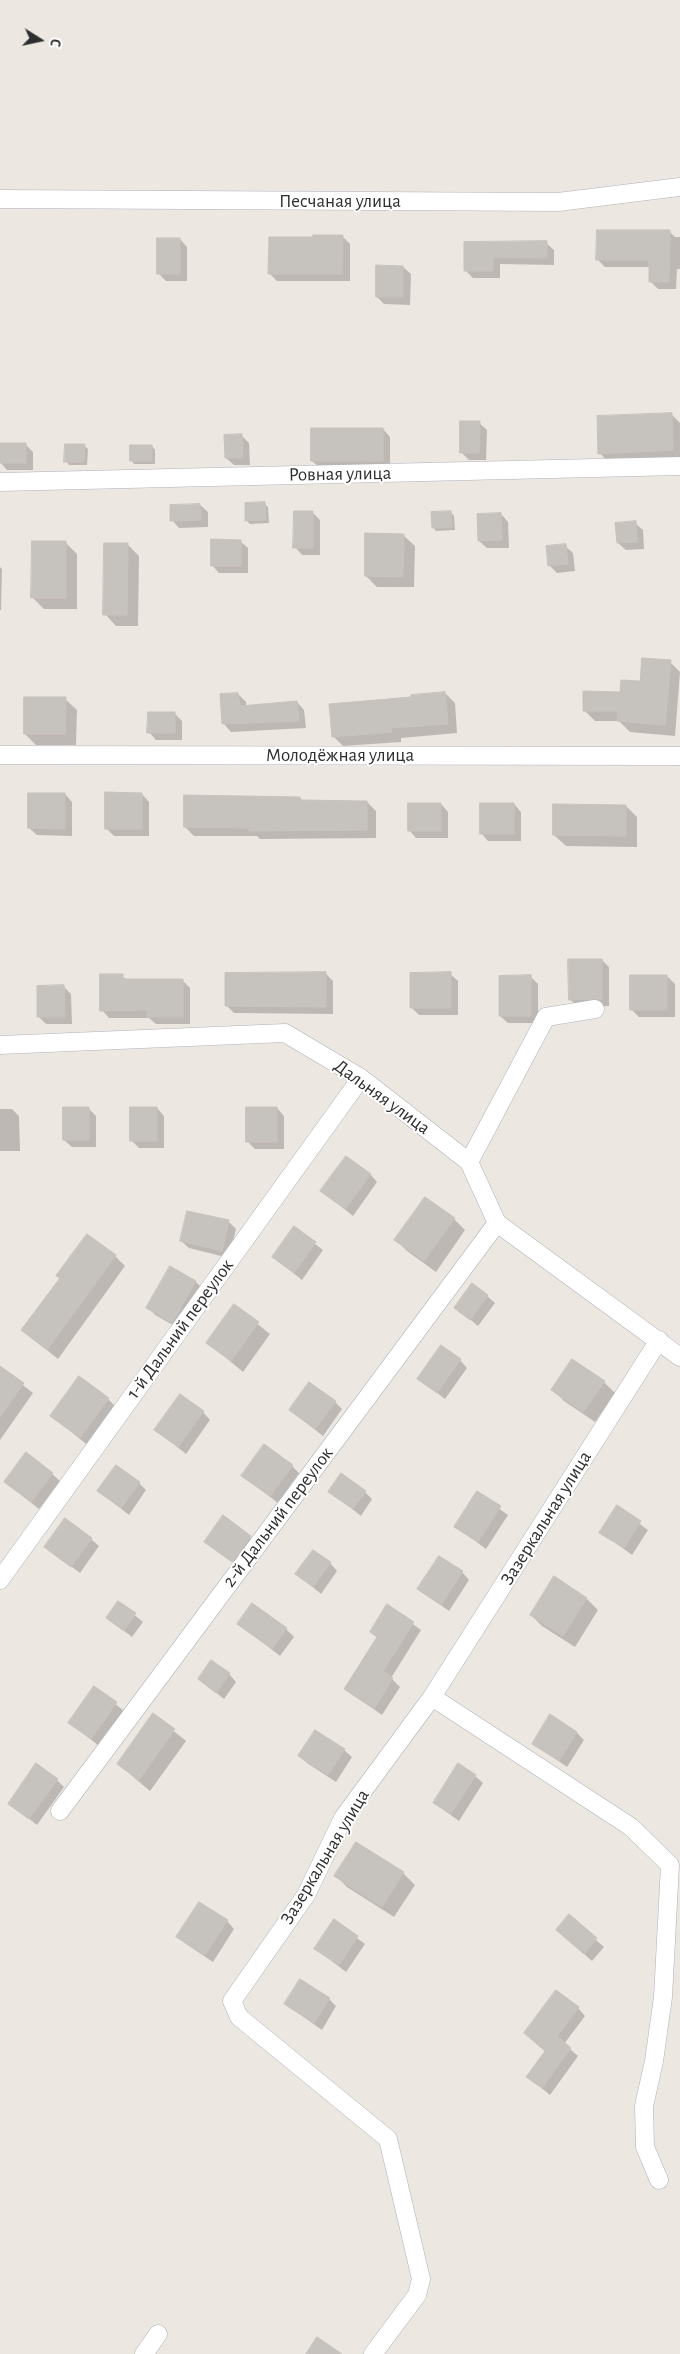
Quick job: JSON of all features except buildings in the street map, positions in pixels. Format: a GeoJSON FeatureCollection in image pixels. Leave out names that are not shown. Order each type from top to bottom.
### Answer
{"type":"FeatureCollection","features":[{"type":"Feature","properties":{"kind":"street","name":"Песчаная улица"},"geometry":{"type":"LineString","coordinates":[[0,199],[558,202],[680,187]]}},
{"type":"Feature","properties":{"kind":"street","name":"Ровная улица"},"geometry":{"type":"LineString","coordinates":[[0,482],[680,466]]}},
{"type":"Feature","properties":{"kind":"street","name":"Молодёжная улица"},"geometry":{"type":"LineString","coordinates":[[0,755],[680,756]]}},
{"type":"Feature","properties":{"kind":"street"},"geometry":{"type":"LineString","coordinates":[[470,1162],[546,1017],[595,1010]]}},
{"type":"Feature","properties":{"kind":"street","name":"Дальняя улица"},"geometry":{"type":"LineString","coordinates":[[0,1045],[285,1033],[361,1078],[470,1162],[497,1223]]}},
{"type":"Feature","properties":{"kind":"street","name":"1-й Дальний переулок"},"geometry":{"type":"LineString","coordinates":[[0,1580],[361,1078]]}},
{"type":"Feature","properties":{"kind":"street"},"geometry":{"type":"LineString","coordinates":[[497,1223],[680,1357]]}},
{"type":"Feature","properties":{"kind":"street","name":"2-й Дальний переулок"},"geometry":{"type":"LineString","coordinates":[[60,1811],[497,1223]]}},
{"type":"Feature","properties":{"kind":"street","name":"Зазеркальная улица"},"geometry":{"type":"LineString","coordinates":[[373,2354],[417,2295],[421,2278],[388,2140],[239,2017],[232,2001],[306,1896],[344,1818],[432,1697],[659,1340]]}},
{"type":"Feature","properties":{"kind":"street"},"geometry":{"type":"LineString","coordinates":[[432,1697],[631,1827],[675,1864],[663,1997],[654,2061],[644,2106],[644,2146],[659,2180]]}},
{"type":"Feature","properties":{"kind":"street"},"geometry":{"type":"LineString","coordinates":[[144,2354],[158,2334]]}}]}
